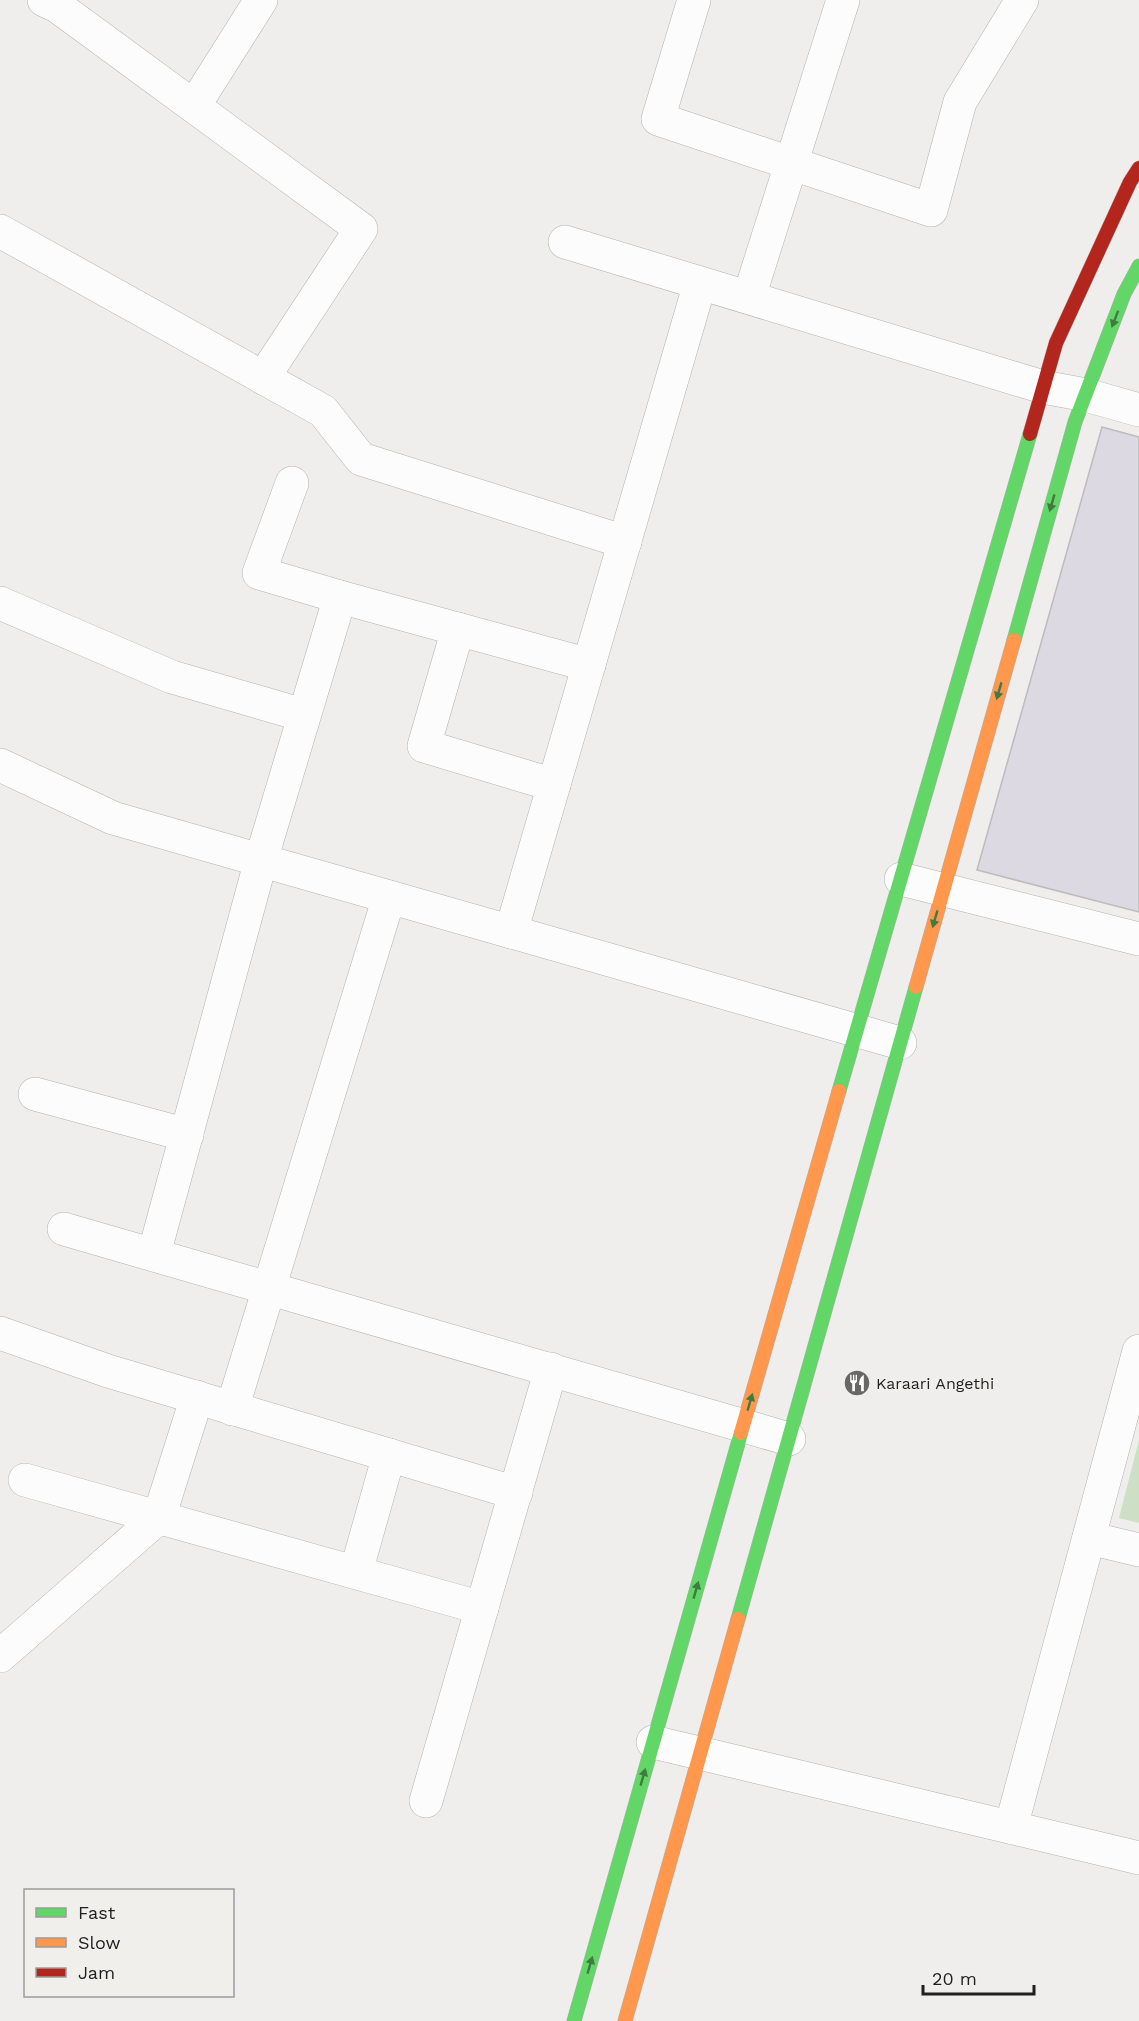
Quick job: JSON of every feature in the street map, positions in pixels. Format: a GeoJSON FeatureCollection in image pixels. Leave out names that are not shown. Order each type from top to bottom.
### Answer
{"type":"FeatureCollection","features":[{"type":"Feature","properties":{"kind":"street"},"geometry":{"type":"LineString","coordinates":[[44,0],[57,6],[361,229],[263,378]]}},
{"type":"Feature","properties":{"kind":"street"},"geometry":{"type":"LineString","coordinates":[[194,106],[261,0]]}},
{"type":"Feature","properties":{"kind":"street"},"geometry":{"type":"LineString","coordinates":[[694,0],[658,119],[931,210],[960,102],[1022,0]]}},
{"type":"Feature","properties":{"kind":"street"},"geometry":{"type":"LineString","coordinates":[[749,297],[843,0]]}},
{"type":"Feature","properties":{"kind":"street"},"geometry":{"type":"LineString","coordinates":[[574,2021],[743,1425],[1056,343],[1130,182],[1139,168]]}},
{"type":"Feature","properties":{"kind":"street"},"geometry":{"type":"LineString","coordinates":[[0,231],[323,411],[361,459],[625,542]]}},
{"type":"Feature","properties":{"kind":"street"},"geometry":{"type":"LineString","coordinates":[[565,242],[1043,387],[1086,395],[1139,410]]}},
{"type":"Feature","properties":{"kind":"street"},"geometry":{"type":"LineString","coordinates":[[625,2021],[1075,422],[1124,294],[1139,266]]}},
{"type":"Feature","properties":{"kind":"street"},"geometry":{"type":"LineString","coordinates":[[511,932],[700,283]]}},
{"type":"Feature","properties":{"kind":"street"},"geometry":{"type":"LineString","coordinates":[[292,483],[259,573],[589,664]]}},
{"type":"Feature","properties":{"kind":"street"},"geometry":{"type":"LineString","coordinates":[[154,1254],[261,860],[340,597]]}},
{"type":"Feature","properties":{"kind":"street"},"geometry":{"type":"LineString","coordinates":[[0,603],[172,677],[303,715]]}},
{"type":"Feature","properties":{"kind":"street"},"geometry":{"type":"LineString","coordinates":[[458,629],[424,746],[554,785]]}},
{"type":"Feature","properties":{"kind":"street"},"geometry":{"type":"LineString","coordinates":[[0,765],[113,818],[900,1043]]}},
{"type":"Feature","properties":{"kind":"street"},"geometry":{"type":"LineString","coordinates":[[901,879],[1139,939]]}},
{"type":"Feature","properties":{"kind":"street"},"geometry":{"type":"LineString","coordinates":[[232,1408],[389,897]]}},
{"type":"Feature","properties":{"kind":"street"},"geometry":{"type":"LineString","coordinates":[[35,1094],[186,1135]]}},
{"type":"Feature","properties":{"kind":"street"},"geometry":{"type":"LineString","coordinates":[[64,1229],[789,1438]]}},
{"type":"Feature","properties":{"kind":"street"},"geometry":{"type":"LineString","coordinates":[[0,1333],[108,1371],[516,1493]]}},
{"type":"Feature","properties":{"kind":"street"},"geometry":{"type":"LineString","coordinates":[[1011,1827],[1139,1351]]}},
{"type":"Feature","properties":{"kind":"street"},"geometry":{"type":"LineString","coordinates":[[426,1801],[551,1369]]}},
{"type":"Feature","properties":{"kind":"street"},"geometry":{"type":"LineString","coordinates":[[0,1656],[159,1517],[197,1398]]}},
{"type":"Feature","properties":{"kind":"street"},"geometry":{"type":"LineString","coordinates":[[356,1572],[389,1455]]}},
{"type":"Feature","properties":{"kind":"street"},"geometry":{"type":"LineString","coordinates":[[25,1480],[482,1608]]}},
{"type":"Feature","properties":{"kind":"street"},"geometry":{"type":"LineString","coordinates":[[1089,1538],[1139,1550]]}},
{"type":"Feature","properties":{"kind":"street"},"geometry":{"type":"LineString","coordinates":[[653,1742],[1139,1858]]}},
{"type":"Feature","properties":{"kind":"green space"},"geometry":{"type":"Polygon","coordinates":[[[1139,1440],[1139,1523],[1119,1518],[1139,1440]]]}},
{"type":"Feature","properties":{"kind":"building"},"geometry":{"type":"Polygon","coordinates":[[[1102,427],[1139,437],[1139,912],[977,870],[1102,427]]]}},
{"type":"Feature","properties":{"kind":"traffic: fast"},"geometry":{"type":"LineString","coordinates":[[1014,640],[1075,422],[1124,294],[1139,266]]}},
{"type":"Feature","properties":{"kind":"traffic: fast"},"geometry":{"type":"LineString","coordinates":[[839,1091],[1030,434]]}},
{"type":"Feature","properties":{"kind":"traffic: fast"},"geometry":{"type":"LineString","coordinates":[[738,1619],[916,987]]}},
{"type":"Feature","properties":{"kind":"traffic: fast"},"geometry":{"type":"LineString","coordinates":[[574,2021],[741,1433]]}},
{"type":"Feature","properties":{"kind":"traffic: slow"},"geometry":{"type":"LineString","coordinates":[[916,987],[1014,640]]}},
{"type":"Feature","properties":{"kind":"traffic: slow"},"geometry":{"type":"LineString","coordinates":[[741,1433],[839,1091]]}},
{"type":"Feature","properties":{"kind":"traffic: slow"},"geometry":{"type":"LineString","coordinates":[[625,2021],[738,1619]]}},
{"type":"Feature","properties":{"kind":"traffic: jam"},"geometry":{"type":"LineString","coordinates":[[1030,434],[1056,343],[1130,182],[1139,168]]}},
{"type":"Feature","properties":{"kind":"place","name":"Karaari Angethi"},"geometry":{"type":"Point","coordinates":[857,1383]}}]}
